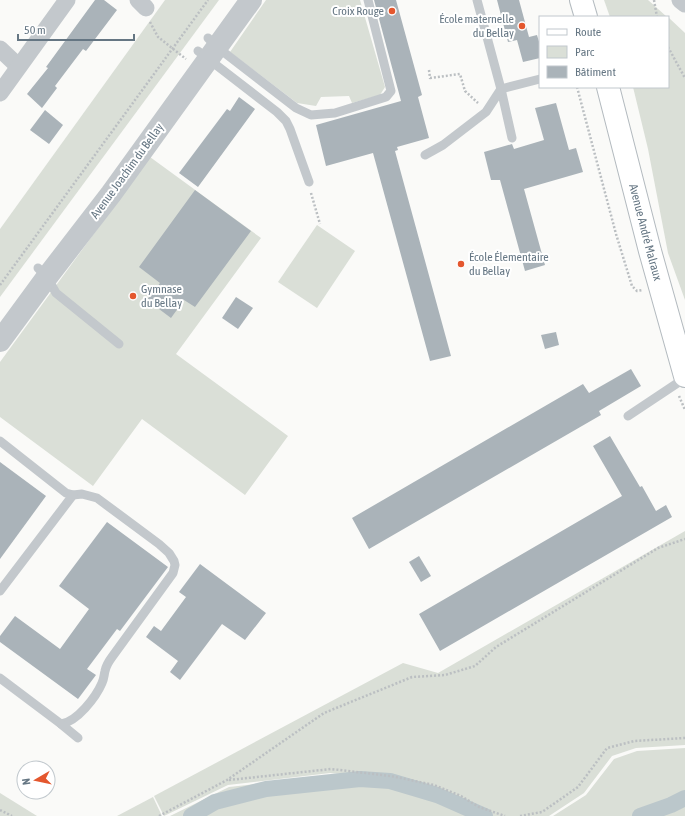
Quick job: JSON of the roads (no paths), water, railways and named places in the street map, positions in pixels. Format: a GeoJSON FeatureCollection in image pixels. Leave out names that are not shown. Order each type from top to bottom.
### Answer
{"type":"FeatureCollection","features":[{"type":"Feature","properties":{"kind":"main road"},"geometry":{"type":"LineString","coordinates":[[581,0],[586,16]]}},
{"type":"Feature","properties":{"kind":"main road"},"geometry":{"type":"LineString","coordinates":[[586,0],[586,16]]}},
{"type":"Feature","properties":{"kind":"main road","name":"Avenue André Malraux"},"geometry":{"type":"LineString","coordinates":[[608,88],[650,251],[685,377]]}},
{"type":"Feature","properties":{"kind":"street"},"geometry":{"type":"LineString","coordinates":[[0,93],[67,0]]}},
{"type":"Feature","properties":{"kind":"street","name":"Avenue Joachim du Bellay"},"geometry":{"type":"LineString","coordinates":[[0,319],[111,194],[236,0]]}},
{"type":"Feature","properties":{"kind":"street","name":"Avenue Joachim du Bellay"},"geometry":{"type":"LineString","coordinates":[[204,51],[251,0]]}},
{"type":"Feature","properties":{"kind":"street"},"geometry":{"type":"LineString","coordinates":[[680,0],[685,4]]}},
{"type":"Feature","properties":{"kind":"street"},"geometry":{"type":"LineString","coordinates":[[0,49],[18,66]]}},
{"type":"Feature","properties":{"kind":"street","name":"Avenue Joachim du Bellay"},"geometry":{"type":"LineString","coordinates":[[0,341],[42,272]]}},
{"type":"Feature","properties":{"kind":"lane"},"geometry":{"type":"LineString","coordinates":[[204,51],[296,108],[312,115],[335,113],[386,97],[391,91],[368,0]]}},
{"type":"Feature","properties":{"kind":"lane"},"geometry":{"type":"LineString","coordinates":[[477,0],[501,89],[512,138]]}},
{"type":"Feature","properties":{"kind":"lane"},"geometry":{"type":"LineString","coordinates":[[204,51],[286,121],[309,182]]}},
{"type":"Feature","properties":{"kind":"lane"},"geometry":{"type":"LineString","coordinates":[[426,155],[444,145],[486,111],[501,89],[539,79]]}},
{"type":"Feature","properties":{"kind":"lane"},"geometry":{"type":"LineString","coordinates":[[42,272],[56,293],[119,344]]}},
{"type":"Feature","properties":{"kind":"lane"},"geometry":{"type":"LineString","coordinates":[[628,416],[685,377]]}},
{"type":"Feature","properties":{"kind":"lane"},"geometry":{"type":"LineString","coordinates":[[0,441],[66,493],[73,495],[82,494],[97,498],[164,548],[172,557],[175,565],[173,573],[106,666],[103,681],[94,697],[84,709],[71,720],[67,723],[61,724]]}},
{"type":"Feature","properties":{"kind":"lane"},"geometry":{"type":"LineString","coordinates":[[0,591],[73,495]]}},
{"type":"Feature","properties":{"kind":"lane"},"geometry":{"type":"LineString","coordinates":[[0,678],[78,738]]}},
{"type":"Feature","properties":{"kind":"waterway"},"geometry":{"type":"LineString","coordinates":[[191,816],[215,802],[266,789],[360,779],[390,781],[437,795],[485,816]]}},
{"type":"Feature","properties":{"kind":"waterway"},"geometry":{"type":"LineString","coordinates":[[640,816],[671,805],[685,798]]}},
{"type":"Feature","properties":{"kind":"place","name":"Croix Rouge"},"geometry":{"type":"Point","coordinates":[392,11]}},
{"type":"Feature","properties":{"kind":"place","name":"École maternelle du Bellay"},"geometry":{"type":"Point","coordinates":[522,26]}},
{"type":"Feature","properties":{"kind":"place","name":"École Élementaire du Bellay"},"geometry":{"type":"Point","coordinates":[461,264]}},
{"type":"Feature","properties":{"kind":"place","name":"Gymnase du Bellay"},"geometry":{"type":"Point","coordinates":[133,296]}}]}
